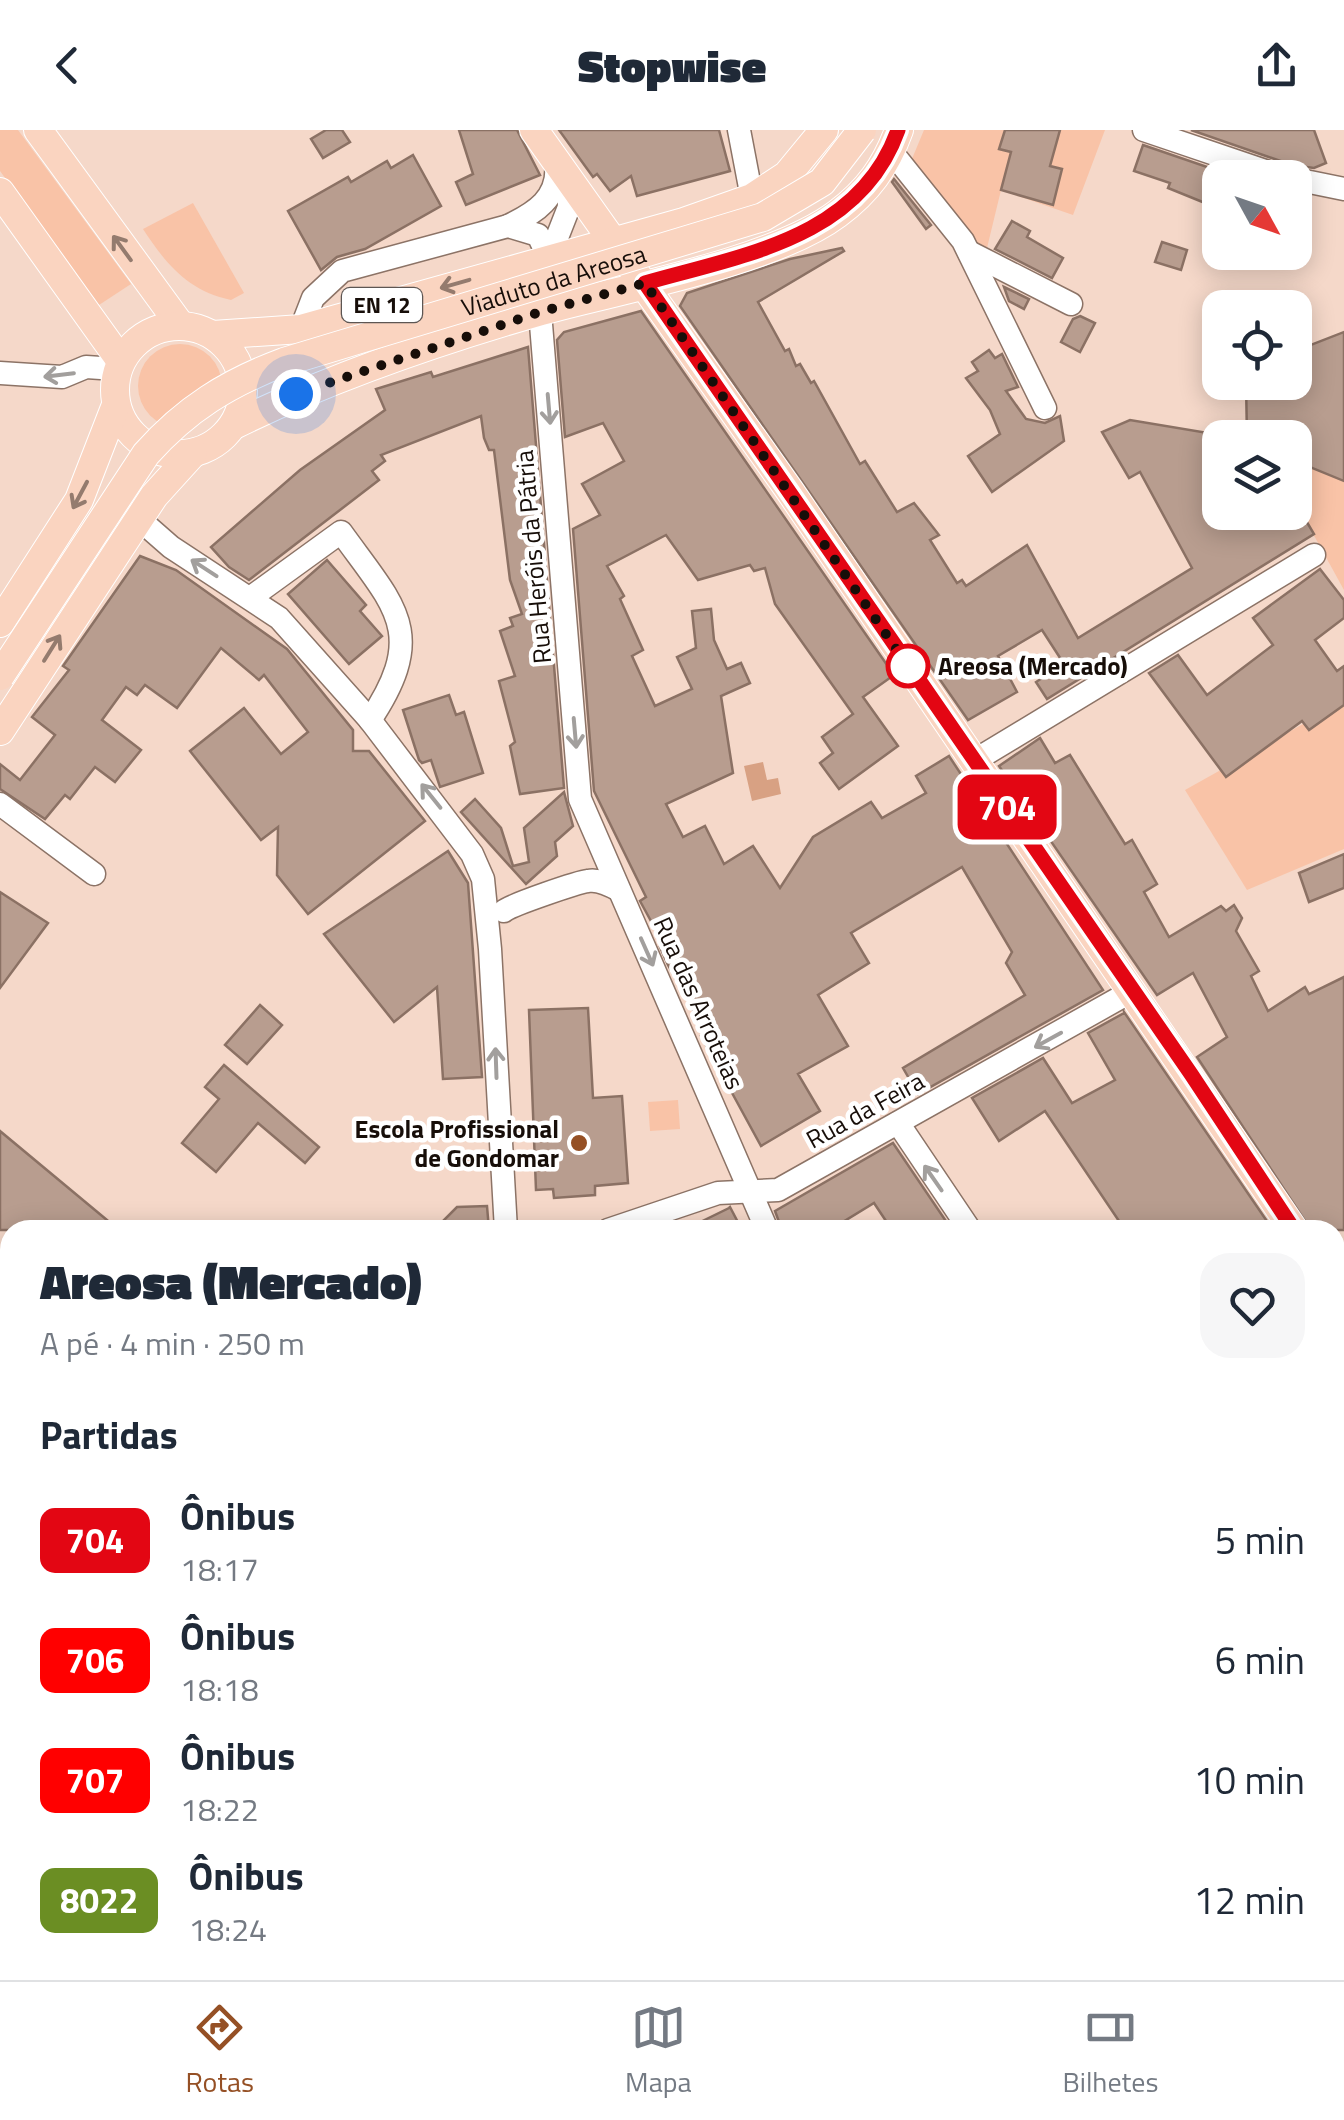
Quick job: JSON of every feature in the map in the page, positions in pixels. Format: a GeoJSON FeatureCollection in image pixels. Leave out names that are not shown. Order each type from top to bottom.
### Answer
{"type":"FeatureCollection","features":[{"type":"Feature","properties":{"kind":"main road"},"geometry":{"type":"LineString","coordinates":[[0,622],[79,500],[116,405],[119,365],[146,335],[181,326],[38,130]]}},
{"type":"Feature","properties":{"kind":"main road"},"geometry":{"type":"LineString","coordinates":[[534,130],[616,241],[1287,1220]]}},
{"type":"Feature","properties":{"kind":"main road","name":"EN 12"},"geometry":{"type":"LineString","coordinates":[[181,326],[213,335],[301,328],[666,228],[752,198],[787,174],[824,130]]}},
{"type":"Feature","properties":{"kind":"main road","name":"Viaduto da Areosa"},"geometry":{"type":"LineString","coordinates":[[0,676],[146,454],[190,410],[218,391],[284,362],[764,217],[822,182],[862,130]]}},
{"type":"Feature","properties":{"kind":"main road","name":"EN 12"},"geometry":{"type":"LineString","coordinates":[[0,730],[138,519],[193,454],[209,448],[234,425],[296,394],[540,312],[774,246],[834,216],[878,177],[895,141]]}},
{"type":"Feature","properties":{"kind":"main road"},"geometry":{"type":"LineString","coordinates":[[0,192],[119,365]]}},
{"type":"Feature","properties":{"kind":"main road"},"geometry":{"type":"LineString","coordinates":[[666,228],[658,254],[666,267],[680,273]]}},
{"type":"Feature","properties":{"kind":"main road"},"geometry":{"type":"LineString","coordinates":[[213,335],[228,349],[241,376],[242,406],[234,425]]}},
{"type":"Feature","properties":{"kind":"main road"},"geometry":{"type":"LineString","coordinates":[[116,405],[124,424],[153,450],[193,454]]}},
{"type":"Feature","properties":{"kind":"street"},"geometry":{"type":"LineString","coordinates":[[740,130],[752,198]]}},
{"type":"Feature","properties":{"kind":"street"},"geometry":{"type":"LineString","coordinates":[[1144,130],[1233,160]]}},
{"type":"Feature","properties":{"kind":"street"},"geometry":{"type":"LineString","coordinates":[[895,141],[968,252],[1044,408]]}},
{"type":"Feature","properties":{"kind":"street"},"geometry":{"type":"LineString","coordinates":[[301,328],[318,290],[342,271],[508,226],[536,212],[549,198],[562,168]]}},
{"type":"Feature","properties":{"kind":"street","name":"Rua Heróis da Pátria"},"geometry":{"type":"LineString","coordinates":[[562,168],[569,207],[549,258],[540,312],[580,799]]}},
{"type":"Feature","properties":{"kind":"street"},"geometry":{"type":"LineString","coordinates":[[1312,182],[1344,189]]}},
{"type":"Feature","properties":{"kind":"street"},"geometry":{"type":"LineString","coordinates":[[508,226],[538,235],[549,258]]}},
{"type":"Feature","properties":{"kind":"street"},"geometry":{"type":"LineString","coordinates":[[968,252],[1071,304]]}},
{"type":"Feature","properties":{"kind":"street"},"geometry":{"type":"LineString","coordinates":[[0,373],[62,378],[86,366],[119,365]]}},
{"type":"Feature","properties":{"kind":"street"},"geometry":{"type":"LineString","coordinates":[[138,519],[171,547],[280,618],[446,814],[482,879],[505,1220]]}},
{"type":"Feature","properties":{"kind":"street"},"geometry":{"type":"LineString","coordinates":[[250,598],[341,532],[393,603],[402,625],[392,688],[370,720]]}},
{"type":"Feature","properties":{"kind":"street"},"geometry":{"type":"LineString","coordinates":[[974,761],[1314,556]]}},
{"type":"Feature","properties":{"kind":"street","name":"Rua das Arroteias"},"geometry":{"type":"LineString","coordinates":[[580,799],[763,1220]]}},
{"type":"Feature","properties":{"kind":"street"},"geometry":{"type":"LineString","coordinates":[[0,804],[94,874]]}},
{"type":"Feature","properties":{"kind":"street"},"geometry":{"type":"LineString","coordinates":[[504,911],[520,900],[550,896],[589,880],[620,890]]}},
{"type":"Feature","properties":{"kind":"street","name":"Rua da Feira"},"geometry":{"type":"LineString","coordinates":[[638,1220],[718,1193],[778,1190],[1132,991]]}},
{"type":"Feature","properties":{"kind":"street"},"geometry":{"type":"LineString","coordinates":[[898,1124],[963,1220]]}},
{"type":"Feature","properties":{"kind":"shaded area"},"geometry":{"type":"Polygon","coordinates":[[[0,130],[18,130],[131,284],[99,305],[0,171],[0,130]]]}},
{"type":"Feature","properties":{"kind":"shaded area"},"geometry":{"type":"Polygon","coordinates":[[[924,130],[1105,130],[1073,215],[1001,190],[987,248],[975,242],[909,166],[924,130]]]}},
{"type":"Feature","properties":{"kind":"shaded area"},"geometry":{"type":"Polygon","coordinates":[[[193,203],[244,293],[231,300],[190,283],[160,254],[143,229],[193,203]]]}},
{"type":"Feature","properties":{"kind":"shaded area"},"geometry":{"type":"Polygon","coordinates":[[[180,344],[196,347],[210,356],[219,370],[219,402],[210,416],[196,425],[180,428],[164,425],[150,416],[141,402],[138,386],[141,370],[150,356],[164,347],[180,344]]]}},
{"type":"Feature","properties":{"kind":"shaded area"},"geometry":{"type":"Polygon","coordinates":[[[1312,468],[1344,481],[1344,590],[1311,530],[1312,468]]]}},
{"type":"Feature","properties":{"kind":"shaded area"},"geometry":{"type":"Polygon","coordinates":[[[1344,701],[1344,849],[1247,890],[1185,790],[1344,701]]]}},
{"type":"Feature","properties":{"kind":"shaded area"},"geometry":{"type":"Polygon","coordinates":[[[763,762],[767,780],[778,778],[781,794],[752,801],[744,766],[763,762]]]}},
{"type":"Feature","properties":{"kind":"shaded area"},"geometry":{"type":"Polygon","coordinates":[[[678,1100],[680,1129],[650,1131],[648,1102],[678,1100]]]}},
{"type":"Feature","properties":{"kind":"building"},"geometry":{"type":"Polygon","coordinates":[[[326,130],[342,130],[350,142],[323,158],[311,139],[326,130]]]}},
{"type":"Feature","properties":{"kind":"building"},"geometry":{"type":"Polygon","coordinates":[[[459,130],[517,130],[540,175],[466,205],[456,182],[473,174],[459,130]]]}},
{"type":"Feature","properties":{"kind":"building"},"geometry":{"type":"Polygon","coordinates":[[[559,130],[719,130],[730,171],[637,196],[631,176],[610,191],[597,174],[593,177],[559,130]]]}},
{"type":"Feature","properties":{"kind":"building"},"geometry":{"type":"Polygon","coordinates":[[[1005,130],[1060,130],[1050,166],[1062,169],[1053,205],[1001,190],[1011,152],[999,149],[1005,130]]]}},
{"type":"Feature","properties":{"kind":"building"},"geometry":{"type":"Polygon","coordinates":[[[1191,130],[1314,130],[1326,163],[1314,168],[1312,160],[1278,160],[1191,130]]]}},
{"type":"Feature","properties":{"kind":"building"},"geometry":{"type":"Polygon","coordinates":[[[1143,145],[1202,165],[1202,202],[1168,188],[1170,183],[1134,171],[1143,145]]]}},
{"type":"Feature","properties":{"kind":"building"},"geometry":{"type":"Polygon","coordinates":[[[413,155],[441,206],[365,249],[337,257],[321,270],[288,211],[348,177],[351,182],[387,161],[391,168],[413,155]]]}},
{"type":"Feature","properties":{"kind":"building"},"geometry":{"type":"Polygon","coordinates":[[[894,179],[931,225],[926,229],[892,182],[894,179]]]}},
{"type":"Feature","properties":{"kind":"building"},"geometry":{"type":"Polygon","coordinates":[[[1012,221],[1030,231],[1027,237],[1063,258],[1052,278],[995,249],[1012,221]]]}},
{"type":"Feature","properties":{"kind":"building"},"geometry":{"type":"Polygon","coordinates":[[[1162,242],[1187,250],[1181,270],[1155,262],[1162,242]]]}},
{"type":"Feature","properties":{"kind":"building"},"geometry":{"type":"Polygon","coordinates":[[[842,248],[844,251],[758,302],[785,351],[789,349],[796,366],[800,364],[811,383],[814,381],[860,464],[865,461],[897,512],[914,503],[939,535],[930,540],[957,583],[962,580],[966,586],[1027,545],[1078,638],[1192,568],[1140,472],[1129,478],[1102,432],[1130,420],[1202,432],[1202,530],[1312,530],[1314,534],[1047,699],[1036,682],[1064,664],[1042,630],[998,656],[1017,692],[968,720],[680,306],[687,293],[790,259],[842,248]]]}},
{"type":"Feature","properties":{"kind":"building"},"geometry":{"type":"Polygon","coordinates":[[[1004,287],[1029,299],[1024,309],[1009,301],[1004,287]]]}},
{"type":"Feature","properties":{"kind":"building"},"geometry":{"type":"Polygon","coordinates":[[[641,311],[894,675],[863,697],[898,746],[839,789],[820,763],[833,753],[822,737],[853,714],[775,604],[765,568],[754,571],[750,565],[698,580],[666,535],[607,566],[624,596],[620,599],[643,650],[632,656],[655,706],[692,689],[677,657],[696,648],[692,611],[711,609],[714,640],[727,669],[741,663],[750,683],[721,696],[733,773],[666,804],[683,837],[705,826],[724,864],[753,846],[780,888],[813,837],[871,802],[882,818],[926,793],[916,776],[949,756],[1103,990],[918,1094],[903,1068],[1025,995],[1006,963],[1012,952],[962,867],[851,933],[869,963],[818,995],[848,1046],[798,1074],[820,1111],[761,1146],[701,1036],[706,1033],[668,965],[660,947],[664,945],[640,901],[646,897],[594,791],[573,529],[600,515],[582,484],[624,461],[603,423],[565,437],[557,340],[564,332],[641,311]]]}},
{"type":"Feature","properties":{"kind":"building"},"geometry":{"type":"Polygon","coordinates":[[[1080,316],[1095,323],[1080,352],[1061,342],[1073,319],[1080,316]]]}},
{"type":"Feature","properties":{"kind":"building"},"geometry":{"type":"Polygon","coordinates":[[[1344,332],[1344,481],[1312,468],[1312,420],[1247,420],[1246,400],[1312,400],[1312,344],[1344,332]]]}},
{"type":"Feature","properties":{"kind":"building"},"geometry":{"type":"Polygon","coordinates":[[[528,347],[564,788],[520,794],[510,746],[515,742],[499,681],[515,676],[500,631],[513,626],[510,618],[522,614],[510,580],[494,450],[489,450],[484,438],[481,416],[381,455],[385,461],[372,471],[379,480],[249,580],[229,567],[211,547],[300,470],[385,410],[376,389],[431,372],[433,377],[528,347]]]}},
{"type":"Feature","properties":{"kind":"building"},"geometry":{"type":"Polygon","coordinates":[[[989,350],[995,358],[1002,354],[1018,387],[1006,391],[1026,419],[1045,423],[1060,416],[1064,441],[992,492],[968,456],[1000,434],[990,410],[966,378],[978,371],[972,362],[989,350]]]}},
{"type":"Feature","properties":{"kind":"building"},"geometry":{"type":"Polygon","coordinates":[[[140,556],[176,570],[287,649],[353,730],[353,751],[369,751],[425,821],[308,914],[277,875],[278,827],[261,840],[190,751],[244,708],[281,754],[308,732],[264,675],[259,680],[221,648],[177,708],[145,685],[137,695],[126,687],[102,720],[141,750],[115,782],[95,767],[70,799],[65,795],[45,819],[0,789],[0,764],[20,780],[55,735],[32,717],[69,670],[63,666],[140,556]]]}},
{"type":"Feature","properties":{"kind":"building"},"geometry":{"type":"Polygon","coordinates":[[[327,560],[366,605],[360,611],[382,636],[349,664],[288,594],[327,560]]]}},
{"type":"Feature","properties":{"kind":"building"},"geometry":{"type":"Polygon","coordinates":[[[1320,569],[1344,600],[1344,618],[1315,640],[1337,671],[1344,666],[1344,705],[1309,730],[1302,721],[1226,777],[1149,673],[1178,655],[1207,695],[1273,645],[1253,618],[1320,569]]]}},
{"type":"Feature","properties":{"kind":"building"},"geometry":{"type":"Polygon","coordinates":[[[449,695],[456,715],[464,712],[483,773],[440,787],[431,760],[419,760],[403,710],[449,695]]]}},
{"type":"Feature","properties":{"kind":"building"},"geometry":{"type":"Polygon","coordinates":[[[1040,738],[1055,763],[1070,755],[1125,844],[1132,840],[1157,884],[1144,892],[1169,937],[1221,906],[1226,911],[1234,905],[1242,918],[1236,931],[1259,971],[1251,976],[1268,1011],[1305,987],[1309,994],[1344,977],[1344,1220],[1304,1220],[1197,1057],[1227,1037],[1193,973],[1157,995],[999,766],[1040,738]]]}},
{"type":"Feature","properties":{"kind":"building"},"geometry":{"type":"Polygon","coordinates":[[[564,792],[573,826],[555,842],[557,856],[526,884],[461,812],[475,799],[501,828],[513,866],[529,862],[524,828],[564,792]]]}},
{"type":"Feature","properties":{"kind":"building"},"geometry":{"type":"Polygon","coordinates":[[[448,851],[468,883],[482,1077],[443,1079],[437,987],[394,1022],[324,934],[448,851]]]}},
{"type":"Feature","properties":{"kind":"building"},"geometry":{"type":"Polygon","coordinates":[[[1344,854],[1344,888],[1309,902],[1299,873],[1344,854]]]}},
{"type":"Feature","properties":{"kind":"building"},"geometry":{"type":"Polygon","coordinates":[[[0,892],[48,923],[0,988],[0,892]]]}},
{"type":"Feature","properties":{"kind":"building"},"geometry":{"type":"Polygon","coordinates":[[[260,1005],[282,1025],[247,1064],[225,1045],[260,1005]]]}},
{"type":"Feature","properties":{"kind":"building","name":"Escola Profissional de Gondomar"},"geometry":{"type":"Polygon","coordinates":[[[588,1008],[593,1098],[622,1096],[628,1183],[595,1186],[595,1195],[554,1198],[553,1189],[536,1190],[529,1010],[588,1008]]]}},
{"type":"Feature","properties":{"kind":"building"},"geometry":{"type":"Polygon","coordinates":[[[1124,1012],[1266,1220],[1118,1220],[1045,1111],[999,1141],[972,1098],[1043,1058],[1072,1103],[1115,1080],[1088,1033],[1124,1012]]]}},
{"type":"Feature","properties":{"kind":"building"},"geometry":{"type":"Polygon","coordinates":[[[224,1065],[319,1147],[305,1163],[258,1123],[216,1172],[182,1143],[219,1099],[205,1087],[224,1065]]]}},
{"type":"Feature","properties":{"kind":"building"},"geometry":{"type":"Polygon","coordinates":[[[0,1131],[107,1220],[0,1220],[0,1131]]]}},
{"type":"Feature","properties":{"kind":"building"},"geometry":{"type":"Polygon","coordinates":[[[893,1143],[945,1220],[885,1220],[874,1203],[846,1220],[778,1220],[775,1211],[893,1143]]]}},
{"type":"Feature","properties":{"kind":"building"},"geometry":{"type":"Polygon","coordinates":[[[487,1206],[488,1220],[444,1220],[457,1207],[487,1206]]]}},
{"type":"Feature","properties":{"kind":"building"},"geometry":{"type":"Polygon","coordinates":[[[729,1208],[737,1220],[704,1220],[729,1208]]]}},
{"type":"Feature","properties":{"kind":"bus line","name":"704"},"geometry":{"type":"LineString","coordinates":[[898,130],[878,177],[834,216],[774,246],[645,283],[1288,1220]]}},
{"type":"Feature","properties":{"kind":"place","name":"Areosa (Mercado)"},"geometry":{"type":"Point","coordinates":[908,666]}},
{"type":"Feature","properties":{"kind":"place","name":"Escola Profissional de Gondomar"},"geometry":{"type":"Point","coordinates":[579,1143]}},
{"type":"Feature","properties":{"kind":"route"},"geometry":{"type":"LineString","coordinates":[[296,394],[540,312],[645,283],[916,678],[908,666]]}}]}
